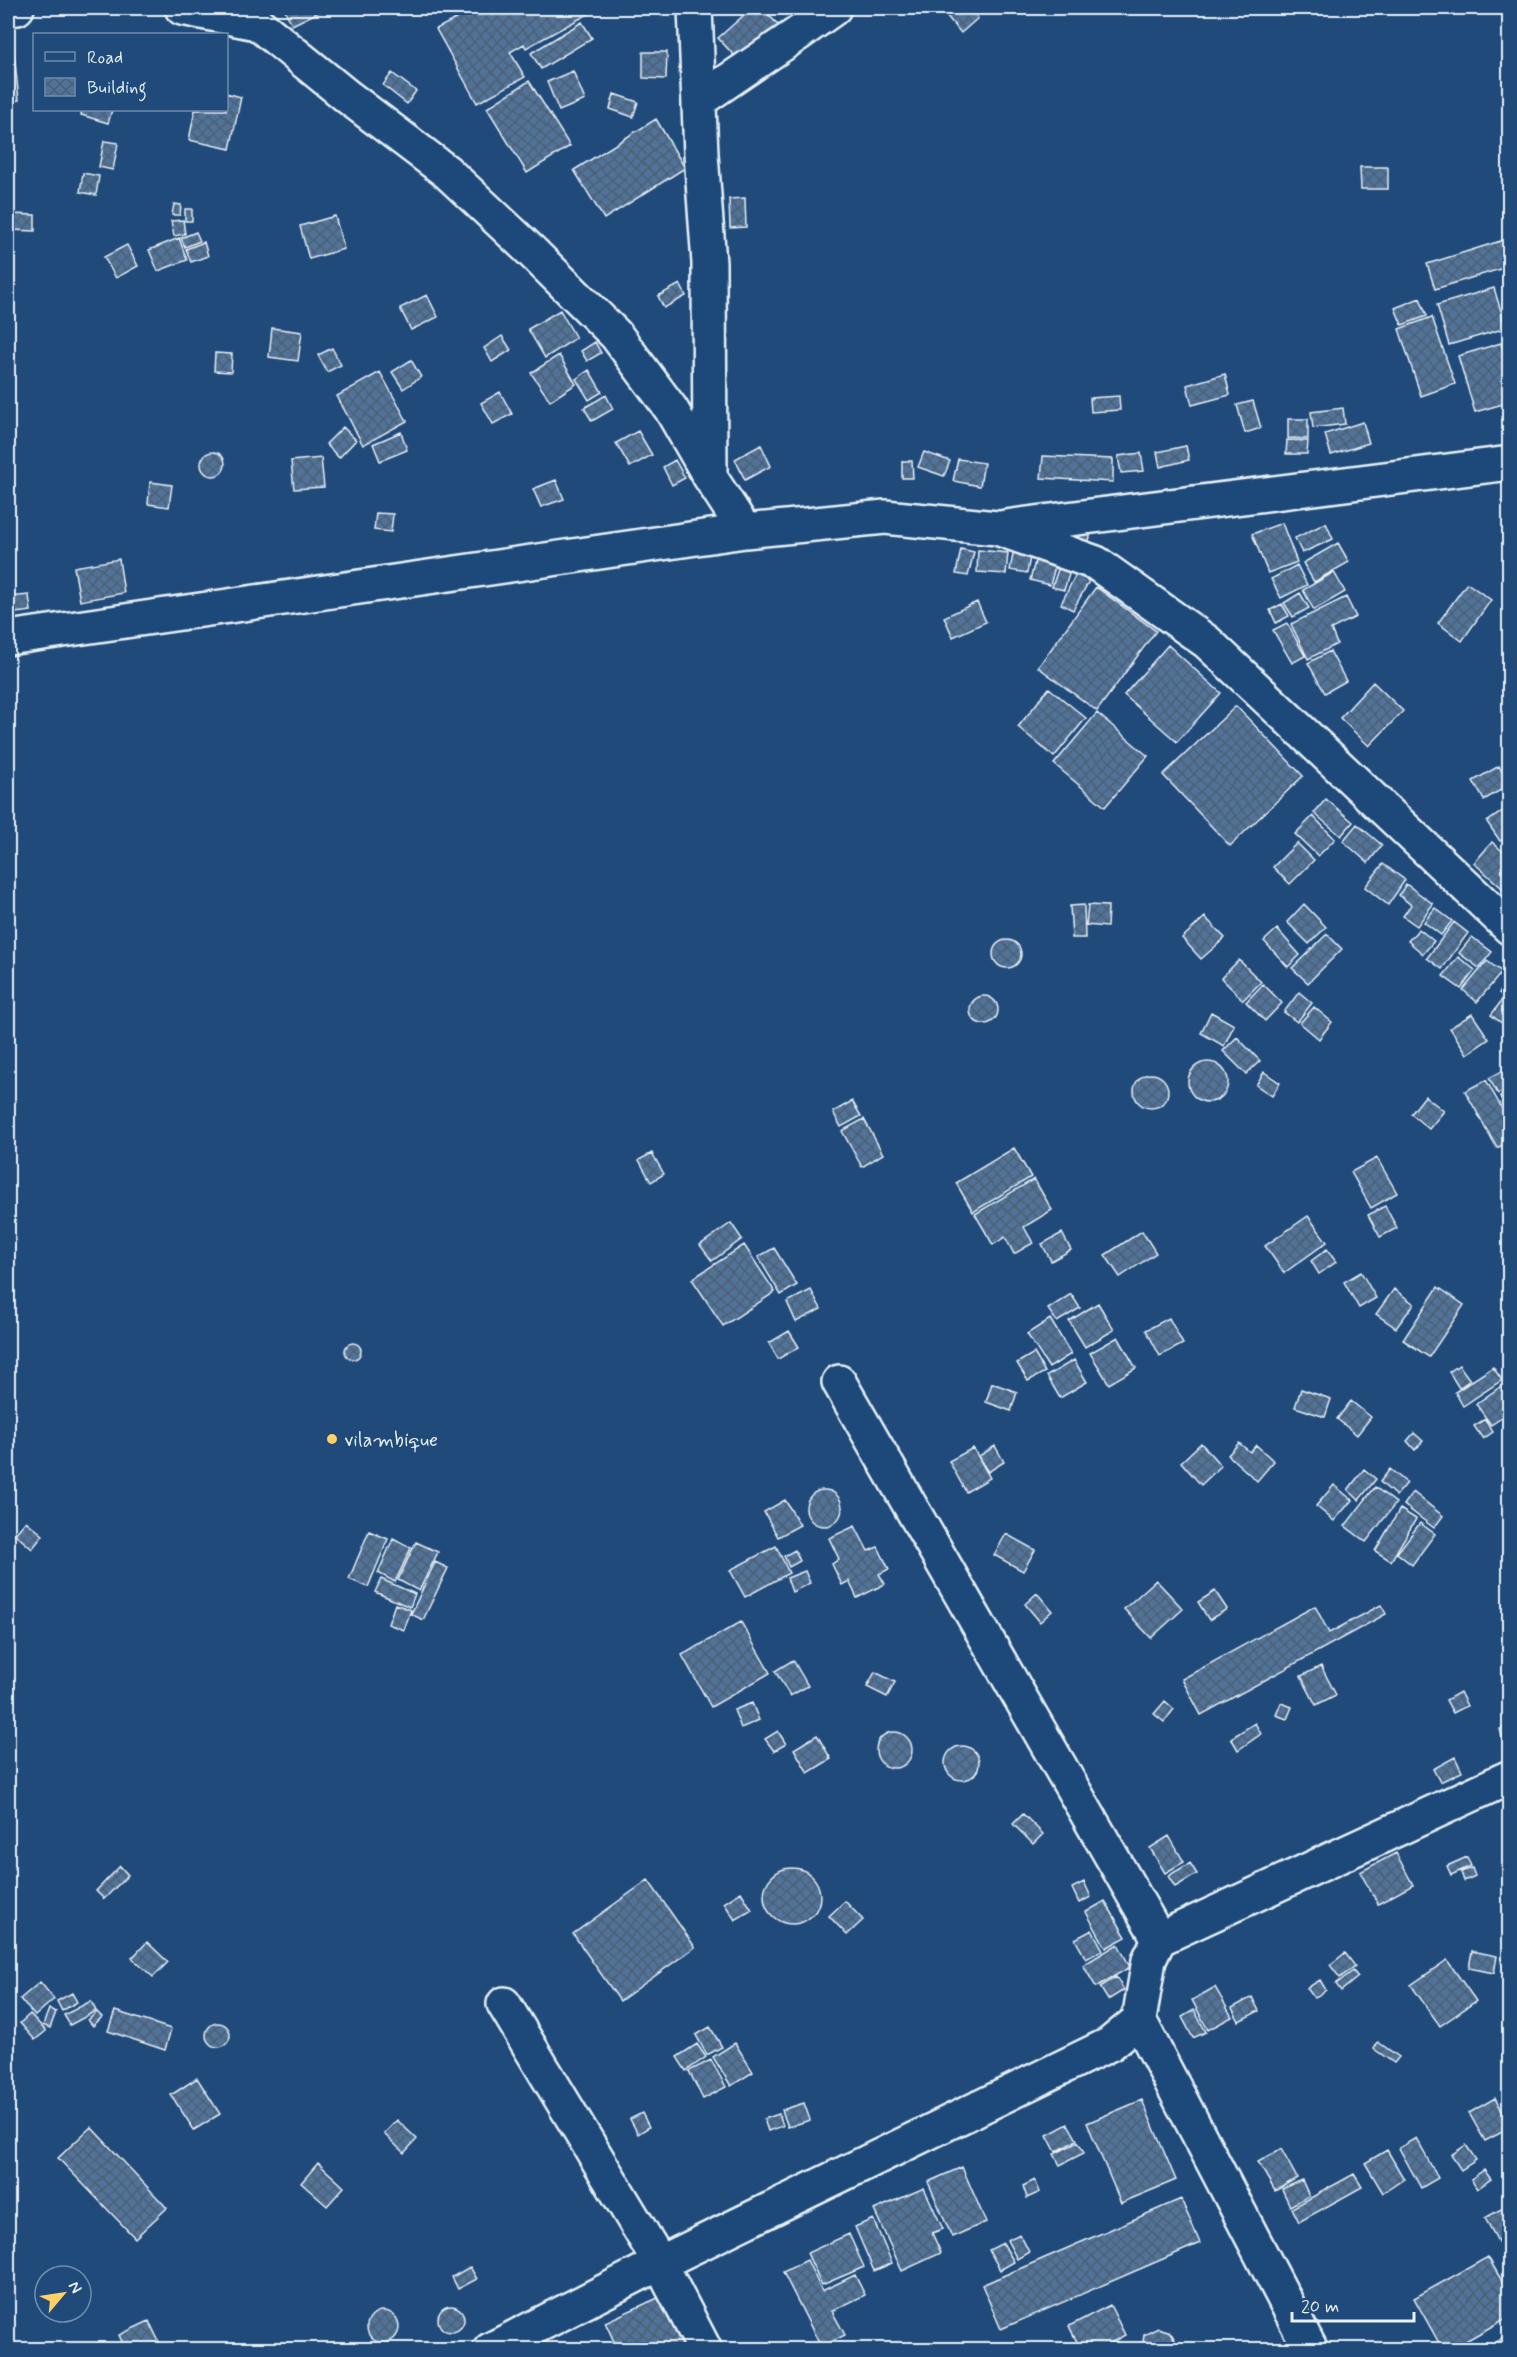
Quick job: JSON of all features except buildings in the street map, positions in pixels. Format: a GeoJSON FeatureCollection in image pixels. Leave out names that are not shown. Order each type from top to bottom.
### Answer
{"type":"FeatureCollection","features":[{"type":"Feature","properties":{"kind":"street"},"geometry":{"type":"LineString","coordinates":[[8,9],[17,8]]}},
{"type":"Feature","properties":{"kind":"street"},"geometry":{"type":"LineString","coordinates":[[182,8],[257,23],[348,97],[447,172],[616,335],[671,409],[710,477],[745,531]]}},
{"type":"Feature","properties":{"kind":"street"},"geometry":{"type":"LineString","coordinates":[[695,8],[709,263],[710,477]]}},
{"type":"Feature","properties":{"kind":"street"},"geometry":{"type":"LineString","coordinates":[[700,100],[834,8]]}},
{"type":"Feature","properties":{"kind":"street"},"geometry":{"type":"LineString","coordinates":[[8,638],[745,531],[885,517],[997,528],[1509,463]]}},
{"type":"Feature","properties":{"kind":"street"},"geometry":{"type":"LineString","coordinates":[[997,528],[1096,563],[1207,642],[1509,928]]}},
{"type":"Feature","properties":{"kind":"street"},"geometry":{"type":"LineString","coordinates":[[839,1382],[1159,1939]]}},
{"type":"Feature","properties":{"kind":"street"},"geometry":{"type":"LineString","coordinates":[[1311,2349],[1139,2020],[1149,1960],[1159,1939],[1509,1777]]}},
{"type":"Feature","properties":{"kind":"street"},"geometry":{"type":"LineString","coordinates":[[504,2004],[660,2264],[705,2349]]}},
{"type":"Feature","properties":{"kind":"street"},"geometry":{"type":"LineString","coordinates":[[490,2349],[1110,2044],[1139,2020]]}},
{"type":"Feature","properties":{"kind":"place","name":"vilambique"},"geometry":{"type":"Point","coordinates":[332,1439]}}]}
